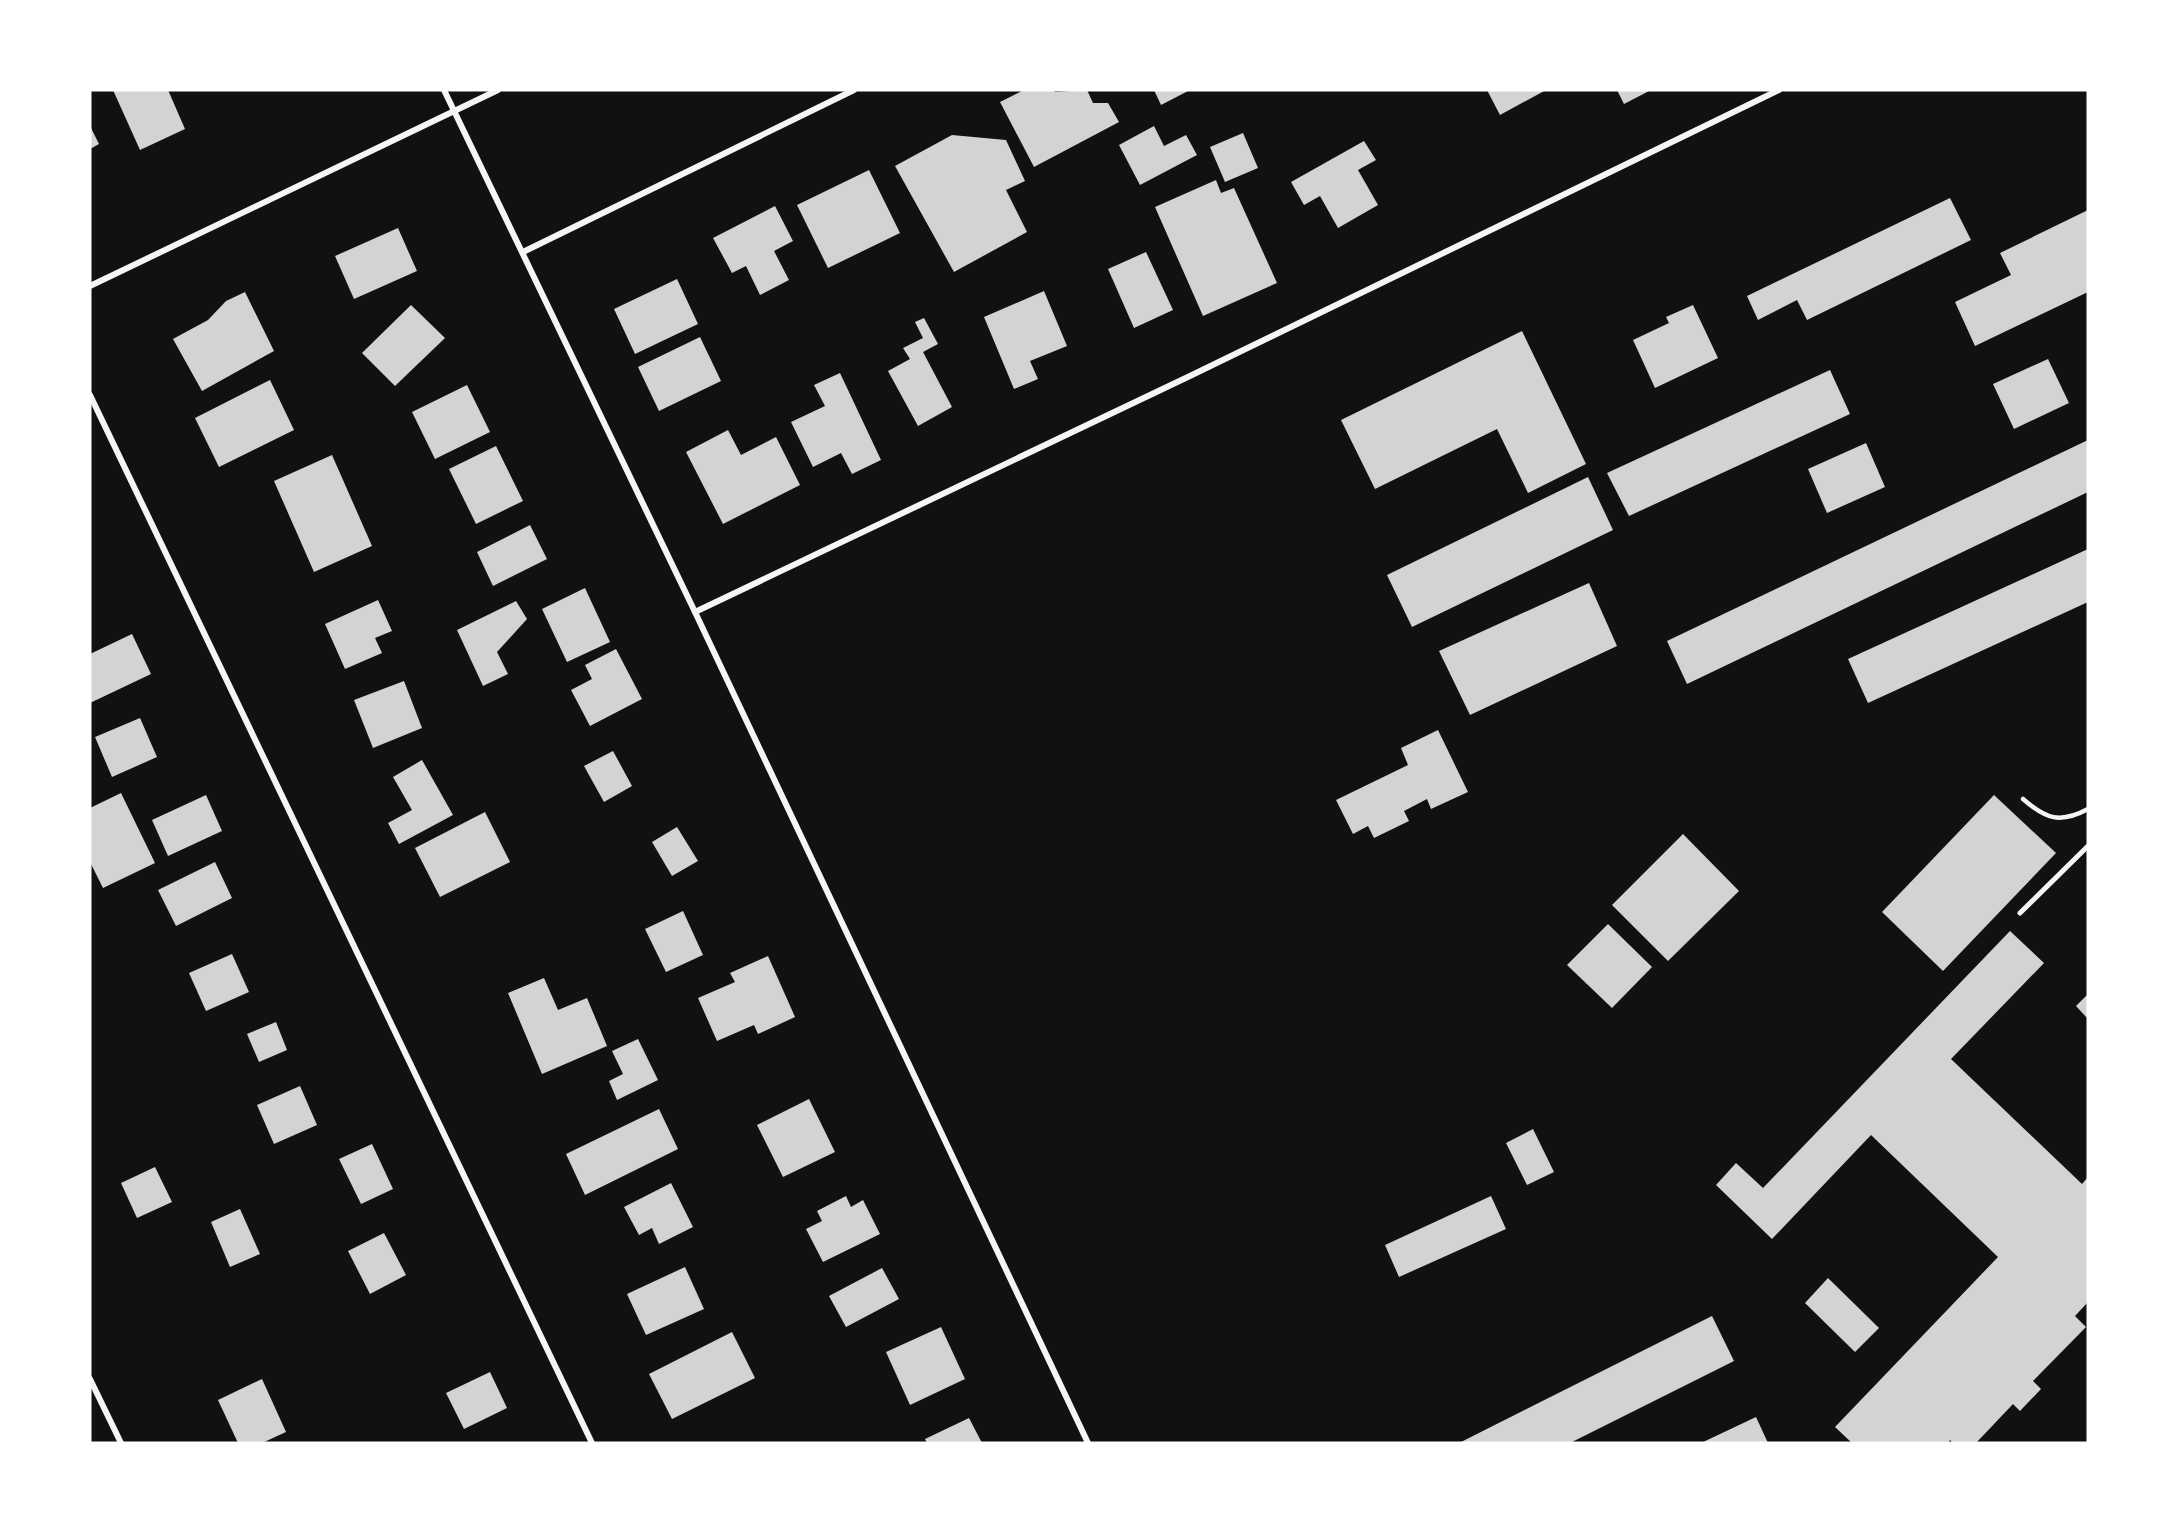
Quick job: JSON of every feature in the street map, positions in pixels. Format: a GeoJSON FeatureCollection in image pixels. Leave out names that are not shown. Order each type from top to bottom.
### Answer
{"type":"FeatureCollection","features":[{"type":"Feature","properties":{"kind":"street"},"geometry":{"type":"LineString","coordinates":[[444,90],[695,612],[1088,1443]]}},
{"type":"Feature","properties":{"kind":"street"},"geometry":{"type":"LineString","coordinates":[[90,286],[498,90]]}},
{"type":"Feature","properties":{"kind":"street"},"geometry":{"type":"LineString","coordinates":[[523,252],[854,90]]}},
{"type":"Feature","properties":{"kind":"street"},"geometry":{"type":"LineString","coordinates":[[695,612],[1192,375],[1779,90]]}},
{"type":"Feature","properties":{"kind":"street"},"geometry":{"type":"LineString","coordinates":[[90,395],[592,1443]]}},
{"type":"Feature","properties":{"kind":"street"},"geometry":{"type":"LineString","coordinates":[[2020,913],[2088,846]]}},
{"type":"Feature","properties":{"kind":"street"},"geometry":{"type":"LineString","coordinates":[[90,1379],[121,1443]]}},
{"type":"Feature","properties":{"kind":"lane"},"geometry":{"type":"LineString","coordinates":[[2023,799],[2055,819],[2072,818],[2088,809]]}},
{"type":"Feature","properties":{"kind":"building"},"geometry":{"type":"Polygon","coordinates":[[[113,90],[168,90],[185,129],[140,150],[113,90]]]}},
{"type":"Feature","properties":{"kind":"building"},"geometry":{"type":"Polygon","coordinates":[[[1024,90],[1054,90],[1055,92],[1087,90],[1093,103],[1108,103],[1119,122],[1034,167],[1000,102],[1024,90]]]}},
{"type":"Feature","properties":{"kind":"building"},"geometry":{"type":"Polygon","coordinates":[[[1154,90],[1190,90],[1161,105],[1154,90]]]}},
{"type":"Feature","properties":{"kind":"building"},"geometry":{"type":"Polygon","coordinates":[[[1487,90],[1546,90],[1500,115],[1487,90]]]}},
{"type":"Feature","properties":{"kind":"building"},"geometry":{"type":"Polygon","coordinates":[[[1617,90],[1651,90],[1624,104],[1617,90]]]}},
{"type":"Feature","properties":{"kind":"building"},"geometry":{"type":"Polygon","coordinates":[[[90,126],[99,144],[90,149],[90,126]]]}},
{"type":"Feature","properties":{"kind":"building"},"geometry":{"type":"Polygon","coordinates":[[[1154,126],[1164,146],[1186,135],[1197,155],[1140,185],[1119,145],[1154,126]]]}},
{"type":"Feature","properties":{"kind":"building"},"geometry":{"type":"Polygon","coordinates":[[[1243,133],[1258,168],[1225,182],[1210,147],[1243,133]]]}},
{"type":"Feature","properties":{"kind":"building"},"geometry":{"type":"Polygon","coordinates":[[[952,135],[1006,140],[1025,181],[1006,190],[1027,232],[954,272],[895,166],[952,135]]]}},
{"type":"Feature","properties":{"kind":"building"},"geometry":{"type":"Polygon","coordinates":[[[1364,141],[1376,160],[1358,170],[1378,205],[1338,228],[1320,196],[1304,205],[1291,182],[1364,141]]]}},
{"type":"Feature","properties":{"kind":"building"},"geometry":{"type":"Polygon","coordinates":[[[869,170],[900,233],[828,268],[797,205],[869,170]]]}},
{"type":"Feature","properties":{"kind":"building"},"geometry":{"type":"Polygon","coordinates":[[[1216,180],[1221,193],[1234,188],[1277,283],[1203,316],[1155,207],[1216,180]]]}},
{"type":"Feature","properties":{"kind":"building"},"geometry":{"type":"Polygon","coordinates":[[[1950,198],[1971,240],[1807,320],[1797,300],[1758,320],[1747,296],[1950,198]]]}},
{"type":"Feature","properties":{"kind":"building"},"geometry":{"type":"Polygon","coordinates":[[[775,206],[793,241],[774,251],[789,280],[760,295],[746,266],[732,273],[713,238],[775,206]]]}},
{"type":"Feature","properties":{"kind":"building"},"geometry":{"type":"Polygon","coordinates":[[[2088,210],[2088,292],[1975,346],[1955,302],[2011,275],[2000,253],[2088,210]]]}},
{"type":"Feature","properties":{"kind":"building"},"geometry":{"type":"Polygon","coordinates":[[[398,228],[417,271],[354,299],[335,256],[398,228]]]}},
{"type":"Feature","properties":{"kind":"building"},"geometry":{"type":"Polygon","coordinates":[[[1146,252],[1173,310],[1134,328],[1108,269],[1146,252]]]}},
{"type":"Feature","properties":{"kind":"building"},"geometry":{"type":"Polygon","coordinates":[[[677,279],[698,324],[635,354],[614,309],[677,279]]]}},
{"type":"Feature","properties":{"kind":"building"},"geometry":{"type":"Polygon","coordinates":[[[1044,291],[1067,346],[1030,361],[1038,379],[1014,389],[984,317],[1044,291]]]}},
{"type":"Feature","properties":{"kind":"building"},"geometry":{"type":"Polygon","coordinates":[[[245,292],[274,351],[202,391],[173,339],[208,320],[226,301],[245,292]]]}},
{"type":"Feature","properties":{"kind":"building"},"geometry":{"type":"Polygon","coordinates":[[[411,305],[445,338],[395,386],[362,353],[411,305]]]}},
{"type":"Feature","properties":{"kind":"building"},"geometry":{"type":"Polygon","coordinates":[[[1693,305],[1718,358],[1655,388],[1633,340],[1669,323],[1666,317],[1693,305]]]}},
{"type":"Feature","properties":{"kind":"building"},"geometry":{"type":"Polygon","coordinates":[[[924,318],[938,344],[923,352],[952,407],[918,426],[888,371],[910,359],[903,348],[923,338],[915,322],[924,318]]]}},
{"type":"Feature","properties":{"kind":"building"},"geometry":{"type":"Polygon","coordinates":[[[1522,331],[1586,464],[1528,493],[1497,429],[1375,489],[1341,420],[1522,331]]]}},
{"type":"Feature","properties":{"kind":"building"},"geometry":{"type":"Polygon","coordinates":[[[700,337],[721,381],[659,411],[638,367],[700,337]]]}},
{"type":"Feature","properties":{"kind":"building"},"geometry":{"type":"Polygon","coordinates":[[[2048,359],[2069,403],[2014,429],[1993,384],[2048,359]]]}},
{"type":"Feature","properties":{"kind":"building"},"geometry":{"type":"Polygon","coordinates":[[[1830,370],[1850,414],[1629,516],[1607,473],[1830,370]]]}},
{"type":"Feature","properties":{"kind":"building"},"geometry":{"type":"Polygon","coordinates":[[[840,373],[881,460],[852,474],[841,453],[813,467],[791,422],[825,406],[814,385],[840,373]]]}},
{"type":"Feature","properties":{"kind":"building"},"geometry":{"type":"Polygon","coordinates":[[[270,380],[294,430],[219,467],[195,418],[270,380]]]}},
{"type":"Feature","properties":{"kind":"building"},"geometry":{"type":"Polygon","coordinates":[[[467,385],[490,432],[435,459],[412,412],[467,385]]]}},
{"type":"Feature","properties":{"kind":"building"},"geometry":{"type":"Polygon","coordinates":[[[728,430],[741,455],[776,437],[800,485],[723,524],[686,452],[728,430]]]}},
{"type":"Feature","properties":{"kind":"building"},"geometry":{"type":"Polygon","coordinates":[[[2088,440],[2088,492],[1687,684],[1667,641],[2088,440]]]}},
{"type":"Feature","properties":{"kind":"building"},"geometry":{"type":"Polygon","coordinates":[[[1866,443],[1885,487],[1827,513],[1808,469],[1866,443]]]}},
{"type":"Feature","properties":{"kind":"building"},"geometry":{"type":"Polygon","coordinates":[[[496,446],[523,501],[476,524],[449,469],[496,446]]]}},
{"type":"Feature","properties":{"kind":"building"},"geometry":{"type":"Polygon","coordinates":[[[332,455],[372,546],[314,572],[274,481],[332,455]]]}},
{"type":"Feature","properties":{"kind":"building"},"geometry":{"type":"Polygon","coordinates":[[[1588,477],[1613,530],[1412,627],[1387,575],[1588,477]]]}},
{"type":"Feature","properties":{"kind":"building"},"geometry":{"type":"Polygon","coordinates":[[[530,525],[547,559],[493,586],[477,552],[530,525]]]}},
{"type":"Feature","properties":{"kind":"building"},"geometry":{"type":"Polygon","coordinates":[[[2088,549],[2088,602],[1868,703],[1848,659],[2088,549]]]}},
{"type":"Feature","properties":{"kind":"building"},"geometry":{"type":"Polygon","coordinates":[[[1589,583],[1617,646],[1470,715],[1439,651],[1589,583]]]}},
{"type":"Feature","properties":{"kind":"building"},"geometry":{"type":"Polygon","coordinates":[[[585,588],[610,642],[567,662],[542,609],[585,588]]]}},
{"type":"Feature","properties":{"kind":"building"},"geometry":{"type":"Polygon","coordinates":[[[378,600],[392,631],[375,638],[382,653],[345,669],[325,624],[378,600]]]}},
{"type":"Feature","properties":{"kind":"building"},"geometry":{"type":"Polygon","coordinates":[[[516,601],[527,619],[497,652],[508,674],[483,686],[457,630],[516,601]]]}},
{"type":"Feature","properties":{"kind":"building"},"geometry":{"type":"Polygon","coordinates":[[[132,634],[151,674],[90,703],[90,654],[132,634]]]}},
{"type":"Feature","properties":{"kind":"building"},"geometry":{"type":"Polygon","coordinates":[[[616,649],[642,699],[590,726],[571,690],[592,679],[585,665],[616,649]]]}},
{"type":"Feature","properties":{"kind":"building"},"geometry":{"type":"Polygon","coordinates":[[[404,681],[422,728],[373,748],[354,700],[404,681]]]}},
{"type":"Feature","properties":{"kind":"building"},"geometry":{"type":"Polygon","coordinates":[[[140,718],[157,757],[112,777],[95,737],[140,718]]]}},
{"type":"Feature","properties":{"kind":"building"},"geometry":{"type":"Polygon","coordinates":[[[1438,730],[1468,792],[1431,809],[1427,799],[1404,811],[1409,821],[1374,838],[1368,826],[1353,834],[1336,800],[1408,765],[1401,748],[1438,730]]]}},
{"type":"Feature","properties":{"kind":"building"},"geometry":{"type":"Polygon","coordinates":[[[613,751],[632,786],[604,802],[584,766],[613,751]]]}},
{"type":"Feature","properties":{"kind":"building"},"geometry":{"type":"Polygon","coordinates":[[[422,760],[453,815],[399,844],[388,823],[412,810],[393,777],[422,760]]]}},
{"type":"Feature","properties":{"kind":"building"},"geometry":{"type":"Polygon","coordinates":[[[121,793],[155,863],[103,888],[90,862],[90,808],[121,793]]]}},
{"type":"Feature","properties":{"kind":"building"},"geometry":{"type":"Polygon","coordinates":[[[206,795],[222,831],[168,856],[152,820],[206,795]]]}},
{"type":"Feature","properties":{"kind":"building"},"geometry":{"type":"Polygon","coordinates":[[[1994,795],[2056,853],[1943,971],[1882,912],[1994,795]]]}},
{"type":"Feature","properties":{"kind":"building"},"geometry":{"type":"Polygon","coordinates":[[[485,812],[510,862],[440,897],[415,848],[485,812]]]}},
{"type":"Feature","properties":{"kind":"building"},"geometry":{"type":"Polygon","coordinates":[[[677,827],[698,861],[672,876],[652,842],[677,827]]]}},
{"type":"Feature","properties":{"kind":"building"},"geometry":{"type":"Polygon","coordinates":[[[1683,834],[1739,891],[1668,961],[1612,905],[1683,834]]]}},
{"type":"Feature","properties":{"kind":"building"},"geometry":{"type":"Polygon","coordinates":[[[215,862],[232,898],[176,926],[158,890],[215,862]]]}},
{"type":"Feature","properties":{"kind":"building"},"geometry":{"type":"Polygon","coordinates":[[[683,911],[703,955],[666,972],[645,929],[683,911]]]}},
{"type":"Feature","properties":{"kind":"building"},"geometry":{"type":"Polygon","coordinates":[[[1608,924],[1652,967],[1612,1008],[1567,965],[1608,924]]]}},
{"type":"Feature","properties":{"kind":"building"},"geometry":{"type":"Polygon","coordinates":[[[2010,931],[2044,963],[1951,1059],[2082,1184],[2088,1177],[2088,1302],[2075,1316],[2086,1327],[2033,1381],[2041,1389],[2020,1411],[2013,1404],[1976,1443],[1953,1443],[1950,1440],[1948,1443],[1852,1443],[1835,1427],[1998,1257],[1871,1135],[1772,1239],[1716,1185],[1736,1163],[1763,1188],[2010,931]]]}},
{"type":"Feature","properties":{"kind":"building"},"geometry":{"type":"Polygon","coordinates":[[[232,954],[249,992],[206,1011],[189,973],[232,954]]]}},
{"type":"Feature","properties":{"kind":"building"},"geometry":{"type":"Polygon","coordinates":[[[768,956],[795,1017],[758,1034],[754,1025],[717,1041],[698,998],[735,982],[730,973],[768,956]]]}},
{"type":"Feature","properties":{"kind":"building"},"geometry":{"type":"Polygon","coordinates":[[[544,978],[558,1010],[587,998],[607,1046],[542,1074],[508,993],[544,978]]]}},
{"type":"Feature","properties":{"kind":"building"},"geometry":{"type":"Polygon","coordinates":[[[2088,994],[2088,1019],[2076,1006],[2088,994]]]}},
{"type":"Feature","properties":{"kind":"building"},"geometry":{"type":"Polygon","coordinates":[[[276,1022],[287,1050],[259,1062],[247,1034],[276,1022]]]}},
{"type":"Feature","properties":{"kind":"building"},"geometry":{"type":"Polygon","coordinates":[[[638,1039],[658,1080],[617,1100],[609,1081],[623,1074],[612,1051],[638,1039]]]}},
{"type":"Feature","properties":{"kind":"building"},"geometry":{"type":"Polygon","coordinates":[[[300,1086],[317,1125],[274,1144],[257,1105],[300,1086]]]}},
{"type":"Feature","properties":{"kind":"building"},"geometry":{"type":"Polygon","coordinates":[[[809,1099],[835,1152],[783,1177],[757,1125],[809,1099]]]}},
{"type":"Feature","properties":{"kind":"building"},"geometry":{"type":"Polygon","coordinates":[[[659,1109],[678,1149],[585,1195],[566,1154],[659,1109]]]}},
{"type":"Feature","properties":{"kind":"building"},"geometry":{"type":"Polygon","coordinates":[[[1533,1129],[1554,1172],[1527,1185],[1506,1143],[1533,1129]]]}},
{"type":"Feature","properties":{"kind":"building"},"geometry":{"type":"Polygon","coordinates":[[[372,1144],[393,1189],[361,1204],[339,1159],[372,1144]]]}},
{"type":"Feature","properties":{"kind":"building"},"geometry":{"type":"Polygon","coordinates":[[[155,1167],[172,1202],[137,1218],[121,1183],[155,1167]]]}},
{"type":"Feature","properties":{"kind":"building"},"geometry":{"type":"Polygon","coordinates":[[[671,1183],[693,1227],[659,1244],[652,1228],[639,1235],[624,1207],[671,1183]]]}},
{"type":"Feature","properties":{"kind":"building"},"geometry":{"type":"Polygon","coordinates":[[[846,1196],[851,1207],[863,1200],[880,1234],[823,1262],[806,1229],[822,1221],[817,1211],[846,1196]]]}},
{"type":"Feature","properties":{"kind":"building"},"geometry":{"type":"Polygon","coordinates":[[[1491,1196],[1506,1229],[1399,1277],[1385,1245],[1491,1196]]]}},
{"type":"Feature","properties":{"kind":"building"},"geometry":{"type":"Polygon","coordinates":[[[240,1209],[260,1254],[230,1267],[211,1222],[240,1209]]]}},
{"type":"Feature","properties":{"kind":"building"},"geometry":{"type":"Polygon","coordinates":[[[384,1233],[406,1275],[370,1294],[348,1251],[384,1233]]]}},
{"type":"Feature","properties":{"kind":"building"},"geometry":{"type":"Polygon","coordinates":[[[685,1267],[704,1309],[646,1335],[627,1294],[685,1267]]]}},
{"type":"Feature","properties":{"kind":"building"},"geometry":{"type":"Polygon","coordinates":[[[882,1268],[899,1299],[846,1327],[829,1296],[882,1268]]]}},
{"type":"Feature","properties":{"kind":"building"},"geometry":{"type":"Polygon","coordinates":[[[1828,1278],[1879,1328],[1855,1352],[1805,1303],[1828,1278]]]}},
{"type":"Feature","properties":{"kind":"building"},"geometry":{"type":"Polygon","coordinates":[[[1712,1316],[1734,1361],[1570,1443],[1459,1443],[1712,1316]]]}},
{"type":"Feature","properties":{"kind":"building"},"geometry":{"type":"Polygon","coordinates":[[[941,1327],[965,1379],[910,1405],[886,1352],[941,1327]]]}},
{"type":"Feature","properties":{"kind":"building"},"geometry":{"type":"Polygon","coordinates":[[[732,1332],[755,1378],[672,1419],[649,1374],[732,1332]]]}},
{"type":"Feature","properties":{"kind":"building"},"geometry":{"type":"Polygon","coordinates":[[[490,1372],[507,1408],[464,1429],[446,1393],[490,1372]]]}},
{"type":"Feature","properties":{"kind":"building"},"geometry":{"type":"Polygon","coordinates":[[[262,1379],[286,1432],[262,1443],[238,1443],[218,1400],[262,1379]]]}},
{"type":"Feature","properties":{"kind":"building"},"geometry":{"type":"Polygon","coordinates":[[[1756,1417],[1768,1443],[1701,1443],[1756,1417]]]}},
{"type":"Feature","properties":{"kind":"building"},"geometry":{"type":"Polygon","coordinates":[[[969,1418],[982,1443],[927,1443],[925,1439],[969,1418]]]}}]}
